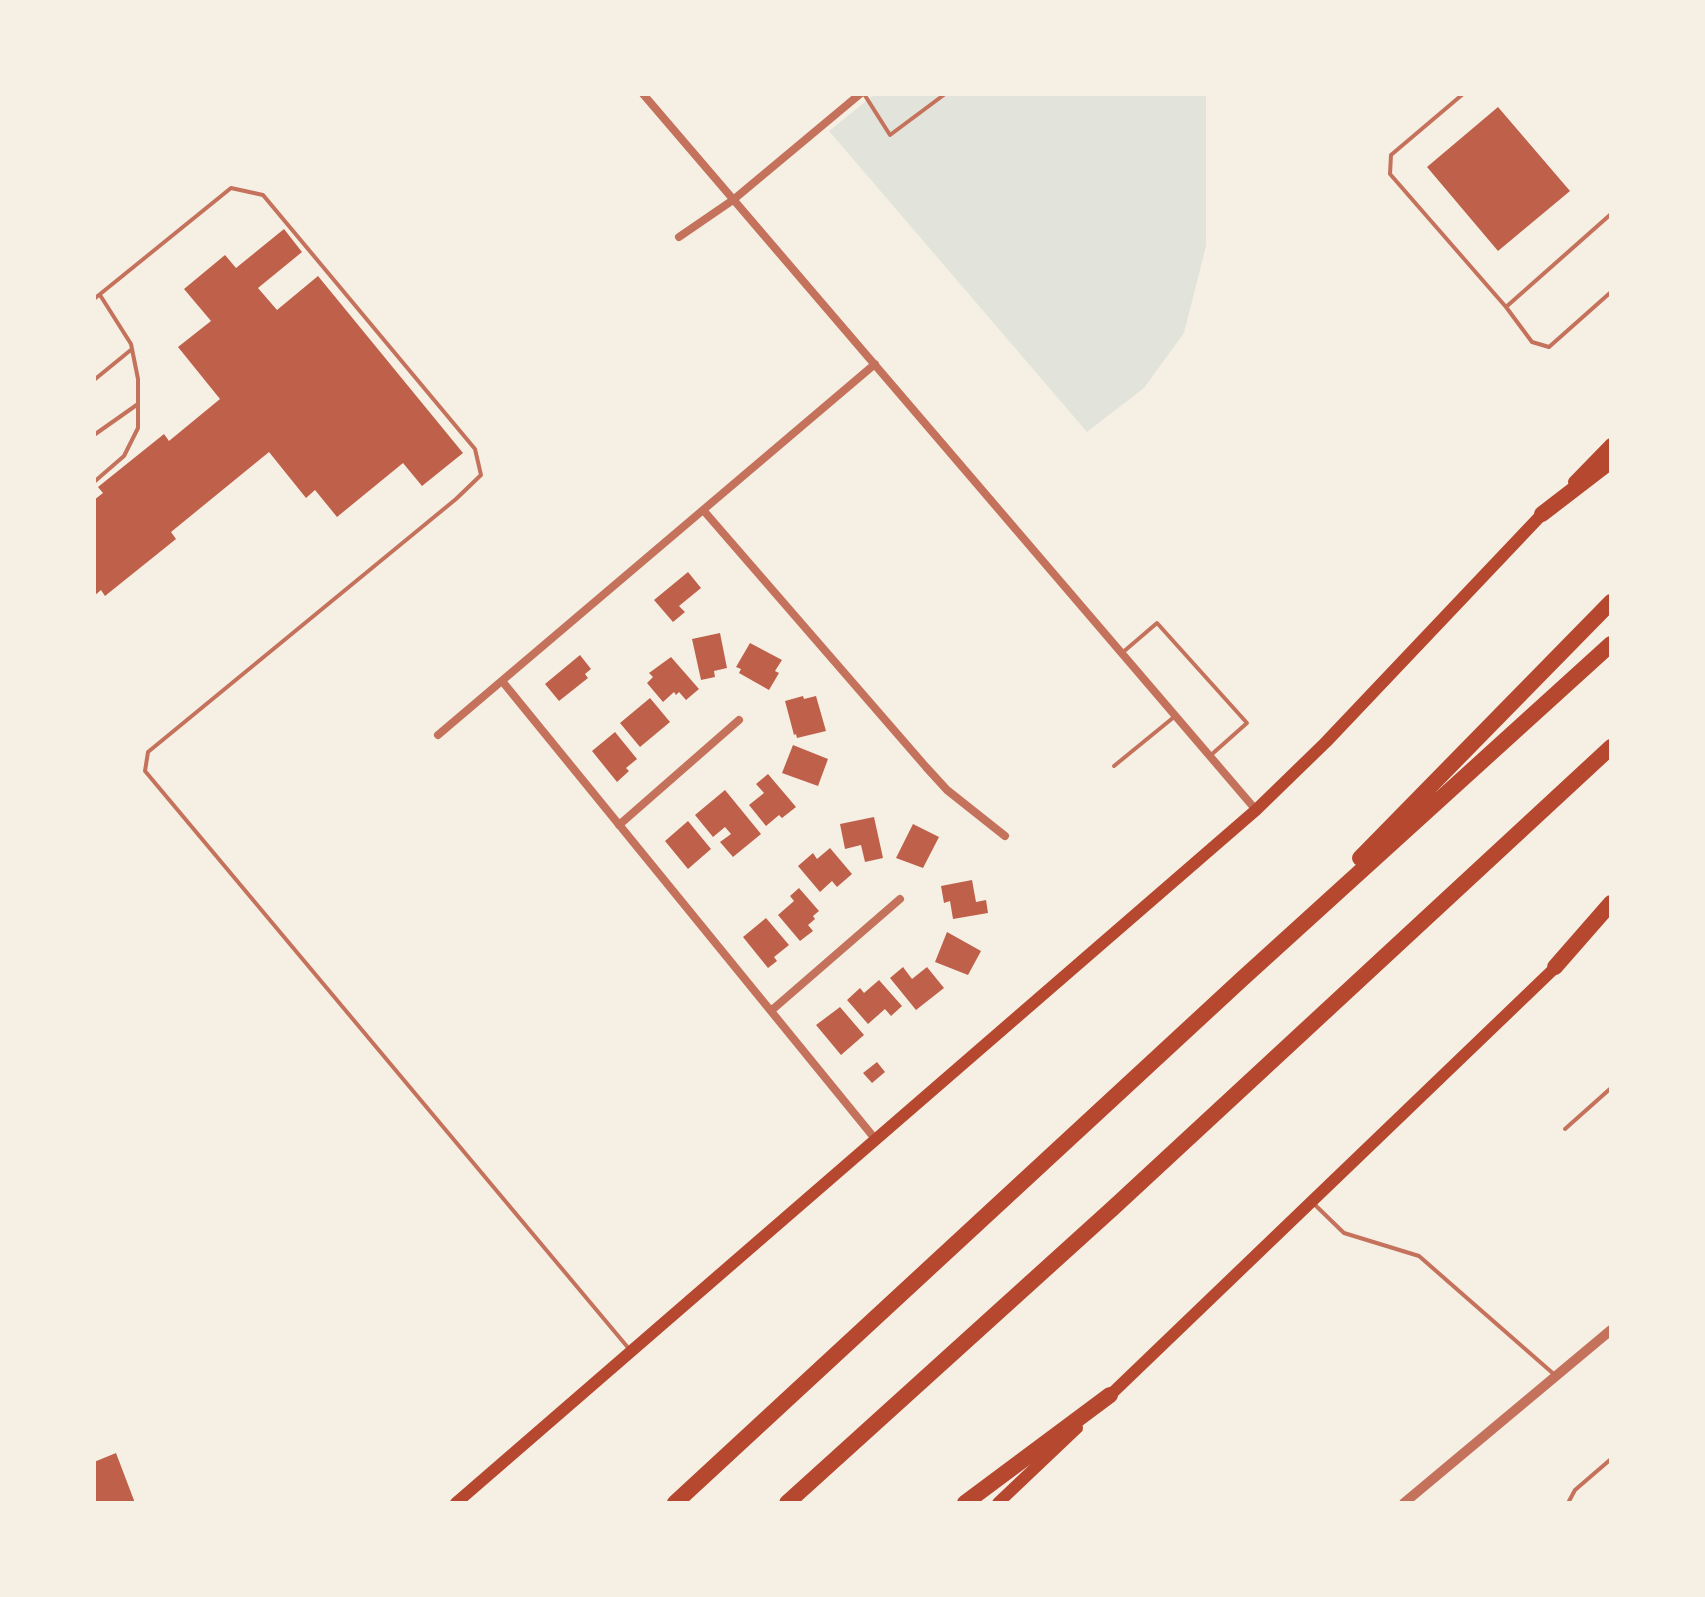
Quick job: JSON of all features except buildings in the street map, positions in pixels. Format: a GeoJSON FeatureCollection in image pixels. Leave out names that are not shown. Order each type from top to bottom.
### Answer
{"type":"FeatureCollection","features":[{"type":"Feature","properties":{"kind":"highway"},"geometry":{"type":"LineString","coordinates":[[1542,514],[1611,461]]}},
{"type":"Feature","properties":{"kind":"highway"},"geometry":{"type":"LineString","coordinates":[[1242,979],[1611,602]]}},
{"type":"Feature","properties":{"kind":"highway"},"geometry":{"type":"LineString","coordinates":[[675,1503],[1242,979],[1611,644]]}},
{"type":"Feature","properties":{"kind":"highway"},"geometry":{"type":"LineString","coordinates":[[787,1503],[1113,1208],[1611,747]]}},
{"type":"Feature","properties":{"kind":"highway"},"geometry":{"type":"LineString","coordinates":[[1555,967],[1611,903]]}},
{"type":"Feature","properties":{"kind":"highway"},"geometry":{"type":"LineString","coordinates":[[965,1503],[1110,1395]]}},
{"type":"Feature","properties":{"kind":"main road"},"geometry":{"type":"LineString","coordinates":[[456,1503],[1256,810],[1326,742],[1611,444]]}},
{"type":"Feature","properties":{"kind":"main road"},"geometry":{"type":"LineString","coordinates":[[998,1503],[1611,915]]}},
{"type":"Feature","properties":{"kind":"street"},"geometry":{"type":"LineString","coordinates":[[643,94],[1256,810]]}},
{"type":"Feature","properties":{"kind":"street"},"geometry":{"type":"LineString","coordinates":[[679,237],[733,200],[862,94]]}},
{"type":"Feature","properties":{"kind":"street"},"geometry":{"type":"LineString","coordinates":[[438,735],[875,364]]}},
{"type":"Feature","properties":{"kind":"street"},"geometry":{"type":"LineString","coordinates":[[704,511],[947,790],[1005,836]]}},
{"type":"Feature","properties":{"kind":"street"},"geometry":{"type":"LineString","coordinates":[[502,681],[876,1140]]}},
{"type":"Feature","properties":{"kind":"street"},"geometry":{"type":"LineString","coordinates":[[619,825],[739,720]]}},
{"type":"Feature","properties":{"kind":"street"},"geometry":{"type":"LineString","coordinates":[[772,1010],[900,899]]}},
{"type":"Feature","properties":{"kind":"street"},"geometry":{"type":"LineString","coordinates":[[1404,1503],[1611,1330]]}},
{"type":"Feature","properties":{"kind":"lane"},"geometry":{"type":"LineString","coordinates":[[862,94],[890,135],[945,94]]}},
{"type":"Feature","properties":{"kind":"lane"},"geometry":{"type":"LineString","coordinates":[[1463,94],[1391,155],[1390,174],[1506,307],[1532,342],[1549,347],[1611,292]]}},
{"type":"Feature","properties":{"kind":"lane"},"geometry":{"type":"LineString","coordinates":[[94,299],[231,188],[263,195],[475,449],[481,475],[456,499],[148,752],[145,771],[630,1351]]}},
{"type":"Feature","properties":{"kind":"lane"},"geometry":{"type":"LineString","coordinates":[[1506,307],[1611,214]]}},
{"type":"Feature","properties":{"kind":"lane"},"geometry":{"type":"LineString","coordinates":[[94,482],[124,456],[138,428],[138,379],[132,349],[100,295]]}},
{"type":"Feature","properties":{"kind":"lane"},"geometry":{"type":"LineString","coordinates":[[94,380],[132,349]]}},
{"type":"Feature","properties":{"kind":"lane"},"geometry":{"type":"LineString","coordinates":[[94,435],[138,404]]}},
{"type":"Feature","properties":{"kind":"lane"},"geometry":{"type":"LineString","coordinates":[[1122,653],[1157,623],[1247,723],[1210,756]]}},
{"type":"Feature","properties":{"kind":"lane"},"geometry":{"type":"LineString","coordinates":[[1114,766],[1176,716]]}},
{"type":"Feature","properties":{"kind":"lane"},"geometry":{"type":"LineString","coordinates":[[1565,1129],[1611,1088]]}},
{"type":"Feature","properties":{"kind":"lane"},"geometry":{"type":"LineString","coordinates":[[1312,1202],[1344,1233],[1419,1256],[1556,1376]]}},
{"type":"Feature","properties":{"kind":"lane"},"geometry":{"type":"LineString","coordinates":[[1568,1503],[1575,1490],[1611,1459]]}},
{"type":"Feature","properties":{"kind":"shaded area"},"geometry":{"type":"Polygon","coordinates":[[[875,94],[1206,94],[1206,246],[1184,333],[1144,388],[1087,432],[829,131],[875,94]]]}}]}
